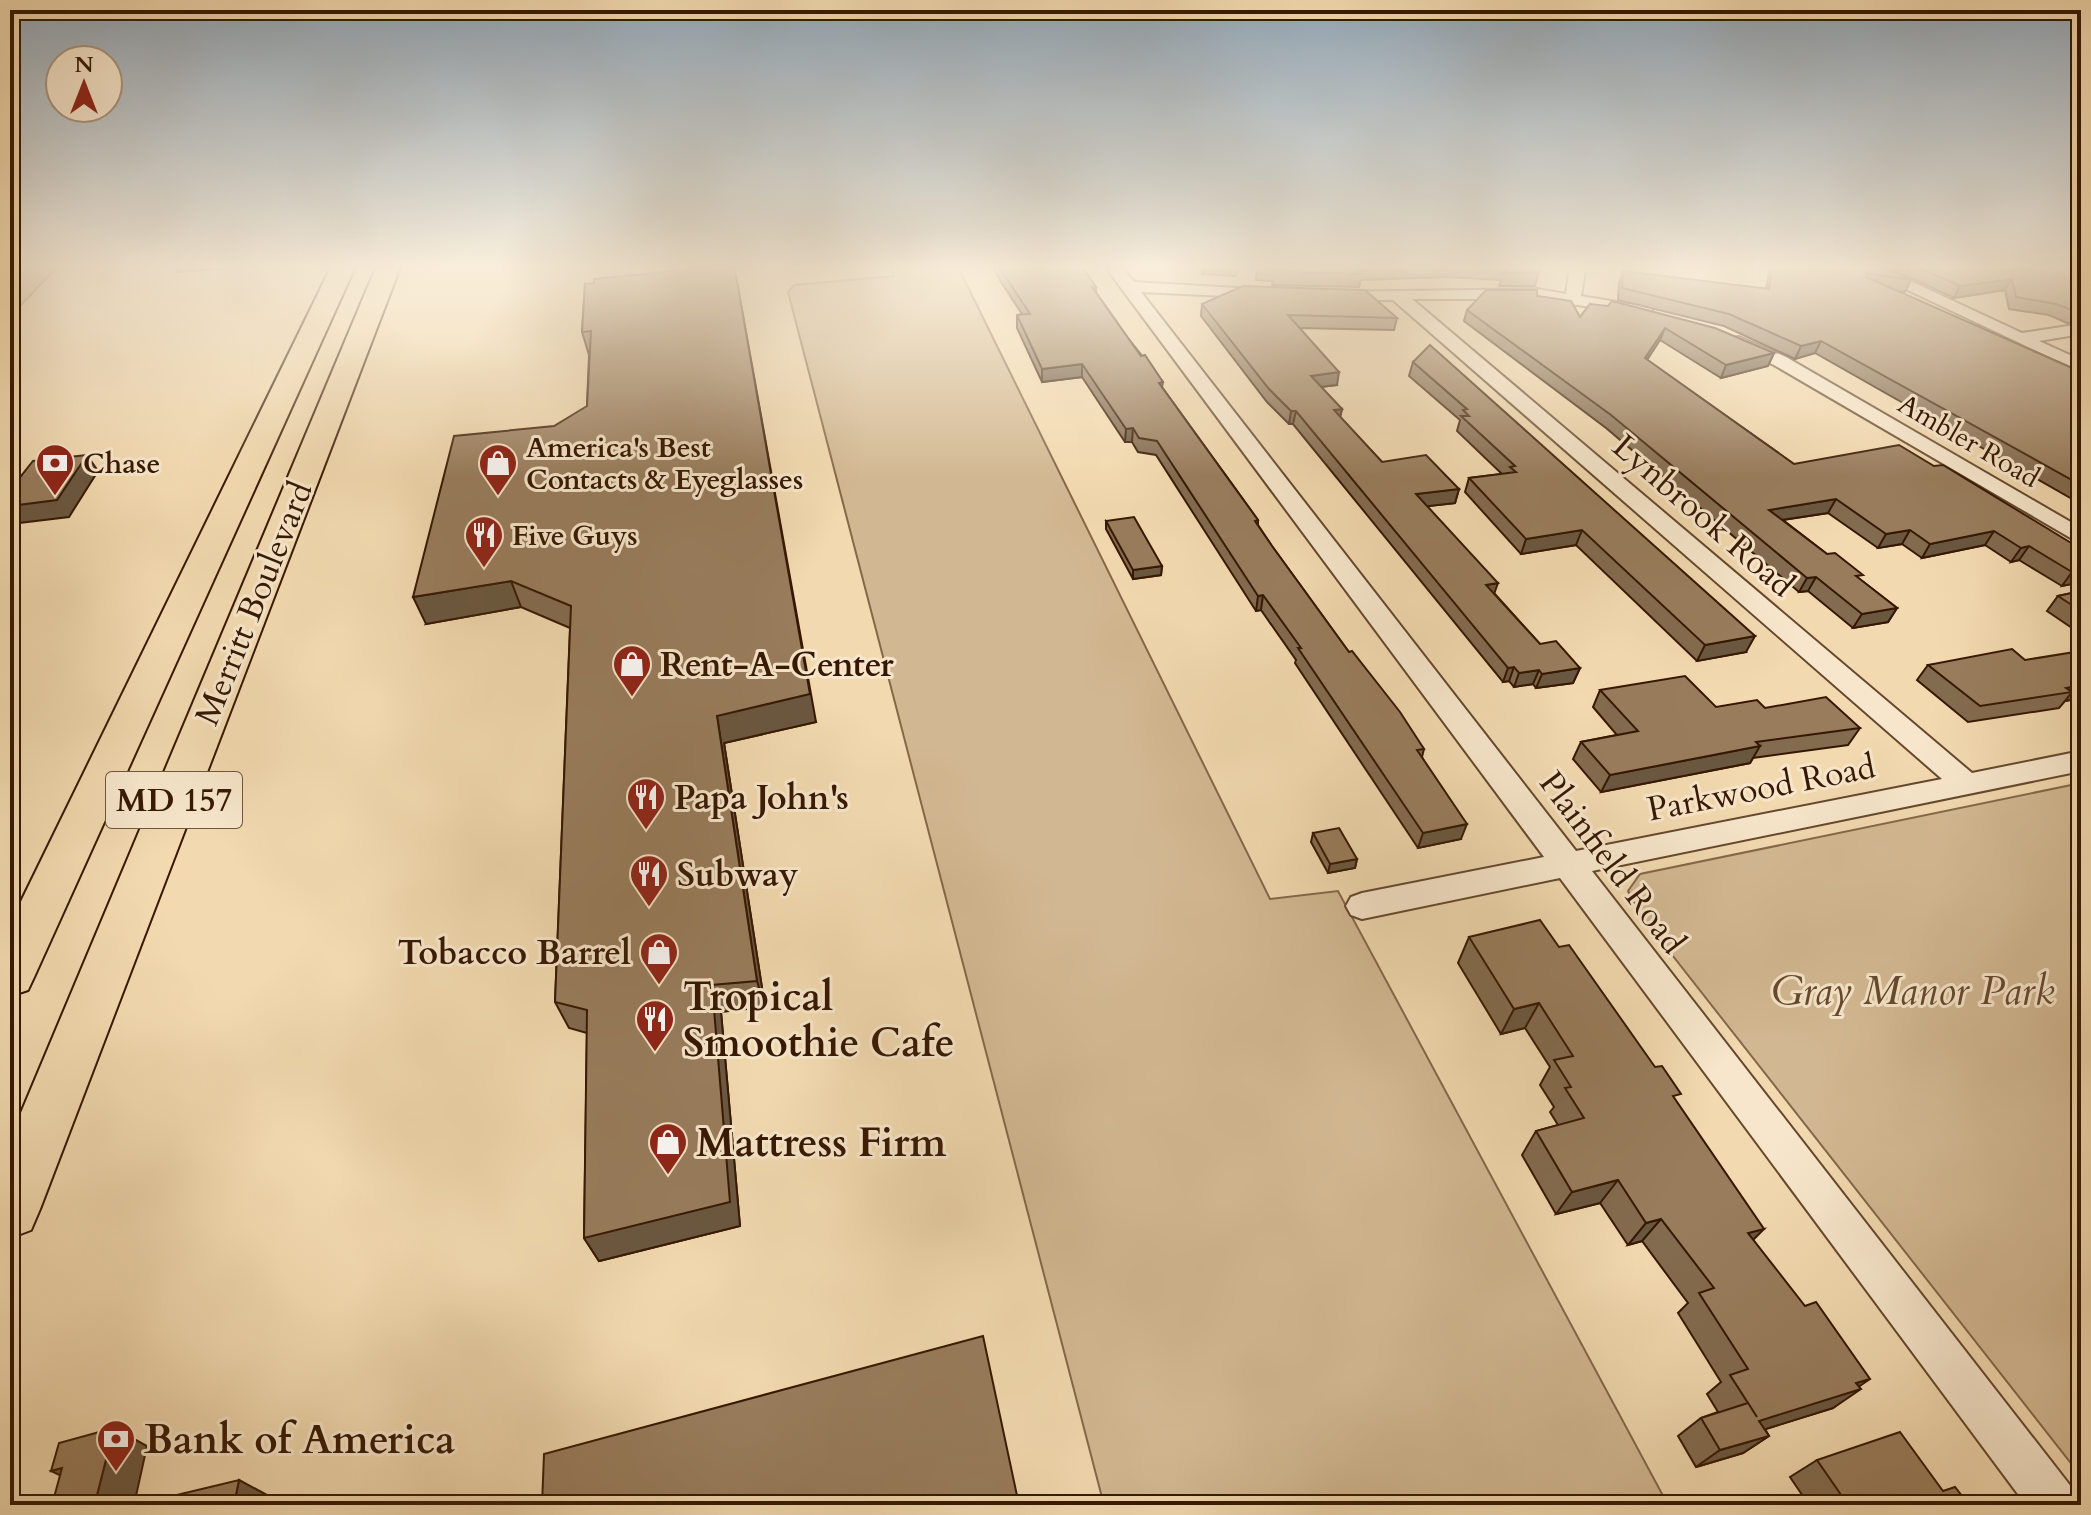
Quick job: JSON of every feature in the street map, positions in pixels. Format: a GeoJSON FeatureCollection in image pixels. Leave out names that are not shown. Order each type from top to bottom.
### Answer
{"type":"FeatureCollection","features":[{"type":"Feature","properties":{"kind":"main road","name":"Merritt Boulevard"},"geometry":{"type":"LineString","coordinates":[[10,975],[311,336]]}},
{"type":"Feature","properties":{"kind":"main road","name":"Merritt Boulevard"},"geometry":{"type":"LineString","coordinates":[[10,1209],[361,336]]}},
{"type":"Feature","properties":{"kind":"street","name":"Plainfield Road"},"geometry":{"type":"LineString","coordinates":[[1165,336],[2055,1505]]}},
{"type":"Feature","properties":{"kind":"street","name":"Lynbrook Road"},"geometry":{"type":"LineString","coordinates":[[1444,336],[1966,784]]}},
{"type":"Feature","properties":{"kind":"street","name":"Ambler Road"},"geometry":{"type":"LineString","coordinates":[[1723,336],[1780,361],[2081,537]]}},
{"type":"Feature","properties":{"kind":"street"},"geometry":{"type":"LineString","coordinates":[[2017,336],[2081,367]]}},
{"type":"Feature","properties":{"kind":"street"},"geometry":{"type":"LineString","coordinates":[[2022,338],[2037,336]]}},
{"type":"Feature","properties":{"kind":"street","name":"Parkwood Road"},"geometry":{"type":"LineString","coordinates":[[1362,906],[2081,761]]}},
{"type":"Feature","properties":{"kind":"green space"},"geometry":{"type":"Polygon","coordinates":[[[799,336],[992,336],[1270,899],[1338,891],[1668,1505],[1104,1505],[799,336]]]}},
{"type":"Feature","properties":{"kind":"green space","name":"Gray Manor Park"},"geometry":{"type":"Polygon","coordinates":[[[2081,783],[2081,1476],[1640,914],[1628,891],[1640,874],[2081,783]]]}},
{"type":"Feature","properties":{"kind":"building"},"geometry":{"type":"Polygon","coordinates":[[[591,336],[747,336],[810,694],[717,716],[757,981],[712,985],[730,1202],[584,1238],[587,1010],[555,1002],[571,606],[511,581],[413,597],[454,436],[554,426],[587,406],[591,336]]]}},
{"type":"Feature","properties":{"kind":"building"},"geometry":{"type":"Polygon","coordinates":[[[1027,336],[1127,336],[1141,356],[1145,355],[1163,382],[1159,383],[1258,520],[1255,521],[1272,546],[1349,652],[1352,651],[1400,712],[1424,749],[1417,750],[1467,824],[1423,833],[1298,648],[1301,648],[1263,595],[1258,596],[1157,441],[1139,438],[1133,428],[1126,429],[1082,364],[1042,369],[1027,336]]]}},
{"type":"Feature","properties":{"kind":"building"},"geometry":{"type":"Polygon","coordinates":[[[1227,336],[1307,336],[1339,372],[1311,376],[1342,409],[1334,410],[1382,462],[1426,455],[1459,489],[1416,494],[1498,583],[1486,585],[1540,644],[1556,641],[1580,668],[1542,674],[1539,670],[1519,673],[1514,667],[1508,668],[1296,411],[1291,411],[1269,389],[1227,336]]]}},
{"type":"Feature","properties":{"kind":"building"},"geometry":{"type":"Polygon","coordinates":[[[1502,336],[1660,336],[1645,358],[1794,464],[1899,445],[1934,466],[1943,465],[2081,549],[2081,570],[2072,572],[2029,546],[2021,548],[1994,531],[1930,544],[1910,530],[1886,534],[1836,499],[1769,510],[1827,554],[1835,553],[1863,575],[1856,576],[1897,608],[1862,614],[1816,577],[1807,578],[1611,415],[1502,336]]]}},
{"type":"Feature","properties":{"kind":"building"},"geometry":{"type":"Polygon","coordinates":[[[1678,336],[1733,336],[1774,353],[1726,365],[1678,336]]]}},
{"type":"Feature","properties":{"kind":"building"},"geometry":{"type":"Polygon","coordinates":[[[1778,336],[1999,336],[2081,372],[2081,485],[1821,341],[1801,346],[1778,336]]]}},
{"type":"Feature","properties":{"kind":"building"},"geometry":{"type":"Polygon","coordinates":[[[1430,345],[1755,636],[1705,645],[1582,530],[1526,539],[1469,478],[1516,472],[1510,467],[1515,466],[1461,416],[1469,416],[1463,410],[1467,409],[1413,362],[1430,345]]]}},
{"type":"Feature","properties":{"kind":"building"},"geometry":{"type":"Polygon","coordinates":[[[87,455],[57,500],[10,506],[10,490],[33,461],[87,455]]]}},
{"type":"Feature","properties":{"kind":"building"},"geometry":{"type":"Polygon","coordinates":[[[1134,517],[1162,566],[1133,570],[1106,521],[1134,517]]]}},
{"type":"Feature","properties":{"kind":"building"},"geometry":{"type":"Polygon","coordinates":[[[2081,591],[2081,611],[2058,596],[2081,591]]]}},
{"type":"Feature","properties":{"kind":"building"},"geometry":{"type":"Polygon","coordinates":[[[2012,649],[2025,660],[2081,651],[2081,685],[2066,688],[2072,692],[1980,706],[1928,665],[2012,649]]]}},
{"type":"Feature","properties":{"kind":"building"},"geometry":{"type":"Polygon","coordinates":[[[1685,676],[1716,707],[1757,700],[1765,708],[1826,697],[1860,728],[1756,742],[1760,746],[1610,775],[1581,742],[1638,731],[1600,690],[1685,676]]]}},
{"type":"Feature","properties":{"kind":"building"},"geometry":{"type":"Polygon","coordinates":[[[1339,828],[1357,859],[1330,864],[1313,833],[1339,828]]]}},
{"type":"Feature","properties":{"kind":"building"},"geometry":{"type":"Polygon","coordinates":[[[1540,920],[1559,947],[1569,945],[1655,1067],[1662,1066],[1681,1094],[1673,1096],[1764,1229],[1748,1233],[1805,1306],[1816,1302],[1870,1379],[1856,1383],[1861,1389],[1759,1421],[1769,1436],[1720,1450],[1701,1418],[1748,1403],[1730,1375],[1748,1369],[1699,1293],[1714,1288],[1661,1219],[1646,1223],[1618,1180],[1572,1192],[1536,1131],[1584,1118],[1565,1088],[1571,1087],[1554,1060],[1573,1056],[1539,1003],[1514,1009],[1469,937],[1540,920]]]}},
{"type":"Feature","properties":{"kind":"building"},"geometry":{"type":"Polygon","coordinates":[[[983,1336],[1019,1505],[542,1505],[544,1454],[983,1336]]]}},
{"type":"Feature","properties":{"kind":"building"},"geometry":{"type":"Polygon","coordinates":[[[114,1428],[95,1503],[104,1501],[103,1505],[52,1505],[62,1468],[51,1471],[59,1443],[114,1428]]]}},
{"type":"Feature","properties":{"kind":"building"},"geometry":{"type":"Polygon","coordinates":[[[1900,1432],[1943,1491],[1955,1487],[1969,1505],[1848,1505],[1817,1460],[1900,1432]]]}},
{"type":"Feature","properties":{"kind":"building"},"geometry":{"type":"Polygon","coordinates":[[[239,1480],[234,1505],[135,1505],[239,1480]]]}},
{"type":"Feature","properties":{"kind":"place","name":"Chase"},"geometry":{"type":"Point","coordinates":[55,497]}},
{"type":"Feature","properties":{"kind":"place","name":"America's Best Contacts & Eyeglasses"},"geometry":{"type":"Point","coordinates":[498,497]}},
{"type":"Feature","properties":{"kind":"place","name":"Five Guys"},"geometry":{"type":"Point","coordinates":[484,569]}},
{"type":"Feature","properties":{"kind":"place","name":"Rent-A-Center"},"geometry":{"type":"Point","coordinates":[632,698]}},
{"type":"Feature","properties":{"kind":"place","name":"Papa John's"},"geometry":{"type":"Point","coordinates":[646,831]}},
{"type":"Feature","properties":{"kind":"place","name":"Subway"},"geometry":{"type":"Point","coordinates":[649,908]}},
{"type":"Feature","properties":{"kind":"place","name":"Tobacco Barrel"},"geometry":{"type":"Point","coordinates":[659,986]}},
{"type":"Feature","properties":{"kind":"place","name":"Tropical Smoothie Cafe"},"geometry":{"type":"Point","coordinates":[655,1053]}},
{"type":"Feature","properties":{"kind":"place","name":"Mattress Firm"},"geometry":{"type":"Point","coordinates":[668,1176]}},
{"type":"Feature","properties":{"kind":"place","name":"Bank of America"},"geometry":{"type":"Point","coordinates":[116,1473]}}]}
